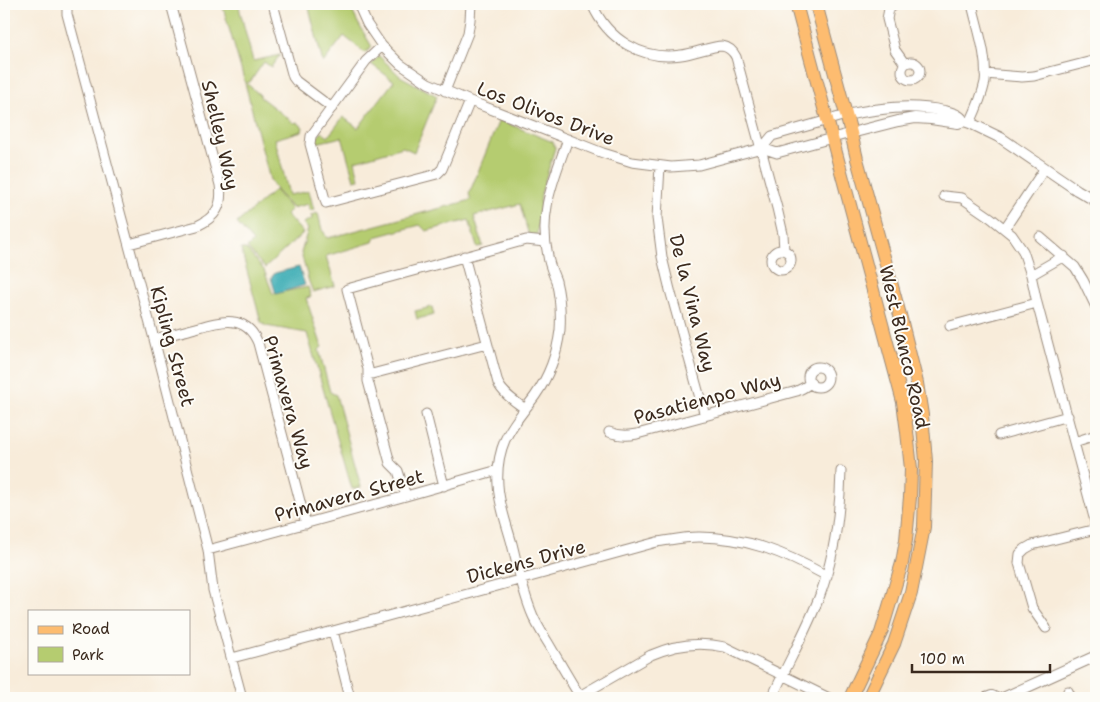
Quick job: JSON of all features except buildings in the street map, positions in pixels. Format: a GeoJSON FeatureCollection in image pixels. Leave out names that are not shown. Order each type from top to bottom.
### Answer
{"type":"FeatureCollection","features":[{"type":"Feature","properties":{"kind":"main road","name":"West Blanco Road"},"geometry":{"type":"LineString","coordinates":[[796,4],[903,402],[911,469],[909,513],[902,563],[881,633],[850,698]]}},
{"type":"Feature","properties":{"kind":"main road","name":"West Blanco Road"},"geometry":{"type":"LineString","coordinates":[[816,4],[917,383],[926,461],[924,527],[911,593],[894,644],[868,698]]}},
{"type":"Feature","properties":{"kind":"street","name":"Kipling Street"},"geometry":{"type":"LineString","coordinates":[[67,4],[67,14],[208,550],[213,590],[242,698]]}},
{"type":"Feature","properties":{"kind":"street","name":"Shelley Way"},"geometry":{"type":"LineString","coordinates":[[129,244],[204,223],[213,216],[220,200],[220,185],[171,4]]}},
{"type":"Feature","properties":{"kind":"street"},"geometry":{"type":"LineString","coordinates":[[272,4],[292,77],[332,108]]}},
{"type":"Feature","properties":{"kind":"street","name":"Los Olivos Drive"},"geometry":{"type":"LineString","coordinates":[[358,4],[367,24],[382,46],[412,74],[445,91],[617,158],[632,162],[684,167],[699,165],[762,148],[777,153],[851,133]]}},
{"type":"Feature","properties":{"kind":"street"},"geometry":{"type":"LineString","coordinates":[[445,91],[468,34],[471,4]]}},
{"type":"Feature","properties":{"kind":"street"},"geometry":{"type":"LineString","coordinates":[[592,4],[597,15],[610,32],[626,45],[636,50],[650,54],[678,56],[720,46],[731,49],[736,57],[762,148],[781,224],[784,250]]}},
{"type":"Feature","properties":{"kind":"street"},"geometry":{"type":"LineString","coordinates":[[896,4],[889,9],[887,19],[895,50],[905,64]]}},
{"type":"Feature","properties":{"kind":"street"},"geometry":{"type":"LineString","coordinates":[[967,122],[982,92],[985,74],[983,53],[972,4]]}},
{"type":"Feature","properties":{"kind":"street"},"geometry":{"type":"LineString","coordinates":[[382,46],[366,61],[313,132],[310,140],[326,203],[436,174],[442,169],[470,101]]}},
{"type":"Feature","properties":{"kind":"street"},"geometry":{"type":"LineString","coordinates":[[985,74],[1034,76],[1096,60]]}},
{"type":"Feature","properties":{"kind":"street"},"geometry":{"type":"LineString","coordinates":[[846,115],[880,108],[910,107],[927,108],[960,116],[967,122],[1001,138],[1096,201]]}},
{"type":"Feature","properties":{"kind":"street","name":"Los Olivos Drive"},"geometry":{"type":"LineString","coordinates":[[762,148],[772,136],[846,115]]}},
{"type":"Feature","properties":{"kind":"street"},"geometry":{"type":"LineString","coordinates":[[851,133],[906,119],[931,118],[958,123],[967,122]]}},
{"type":"Feature","properties":{"kind":"street"},"geometry":{"type":"LineString","coordinates":[[568,139],[550,187],[545,215],[545,242],[561,310],[560,332],[552,366],[542,385],[512,427],[500,456],[498,470],[498,486],[502,508],[534,617],[579,698],[651,655],[673,646],[687,644],[712,644],[725,647],[830,698]]}},
{"type":"Feature","properties":{"kind":"street","name":"De la Vina Way"},"geometry":{"type":"LineString","coordinates":[[660,166],[658,218],[662,257],[704,416]]}},
{"type":"Feature","properties":{"kind":"street"},"geometry":{"type":"LineString","coordinates":[[1005,228],[1045,168]]}},
{"type":"Feature","properties":{"kind":"street"},"geometry":{"type":"LineString","coordinates":[[944,196],[962,198],[991,218],[1005,228],[1018,242],[1023,251],[1031,275],[1037,304],[1096,524]]}},
{"type":"Feature","properties":{"kind":"street"},"geometry":{"type":"LineString","coordinates":[[1040,237],[1072,263],[1079,272],[1096,307]]}},
{"type":"Feature","properties":{"kind":"street"},"geometry":{"type":"LineString","coordinates":[[406,496],[398,471],[390,463],[368,381],[368,369],[347,289],[526,240],[545,242]]}},
{"type":"Feature","properties":{"kind":"street"},"geometry":{"type":"LineString","coordinates":[[464,256],[498,383],[500,388],[525,409]]}},
{"type":"Feature","properties":{"kind":"street"},"geometry":{"type":"LineString","coordinates":[[1031,275],[1064,256]]}},
{"type":"Feature","properties":{"kind":"street"},"geometry":{"type":"LineString","coordinates":[[950,326],[1037,304]]}},
{"type":"Feature","properties":{"kind":"street","name":"Primavera Way"},"geometry":{"type":"LineString","coordinates":[[154,339],[225,321],[244,325],[253,333],[258,343],[306,524]]}},
{"type":"Feature","properties":{"kind":"street"},"geometry":{"type":"LineString","coordinates":[[368,376],[488,344]]}},
{"type":"Feature","properties":{"kind":"street","name":"Pasatiempo Way"},"geometry":{"type":"LineString","coordinates":[[609,432],[626,436],[637,434],[797,391],[811,383]]}},
{"type":"Feature","properties":{"kind":"street"},"geometry":{"type":"LineString","coordinates":[[426,414],[444,486]]}},
{"type":"Feature","properties":{"kind":"street"},"geometry":{"type":"LineString","coordinates":[[999,435],[1068,416]]}},
{"type":"Feature","properties":{"kind":"street"},"geometry":{"type":"LineString","coordinates":[[1074,442],[1096,435]]}},
{"type":"Feature","properties":{"kind":"street","name":"Primavera Street"},"geometry":{"type":"LineString","coordinates":[[208,550],[498,470]]}},
{"type":"Feature","properties":{"kind":"street"},"geometry":{"type":"LineString","coordinates":[[772,698],[809,622],[827,576],[835,544],[840,505],[841,471]]}},
{"type":"Feature","properties":{"kind":"street"},"geometry":{"type":"LineString","coordinates":[[1046,628],[1032,608],[1019,563],[1020,554],[1032,545],[1096,529]]}},
{"type":"Feature","properties":{"kind":"street","name":"Dickens Drive"},"geometry":{"type":"LineString","coordinates":[[232,658],[657,542],[680,538],[698,537],[736,540],[756,544],[799,561],[827,576]]}},
{"type":"Feature","properties":{"kind":"street"},"geometry":{"type":"LineString","coordinates":[[333,631],[350,698]]}},
{"type":"Feature","properties":{"kind":"street"},"geometry":{"type":"LineString","coordinates":[[1003,698],[1096,656]]}},
{"type":"Feature","properties":{"kind":"street"},"geometry":{"type":"LineString","coordinates":[[986,698],[992,696],[996,698]]}},
{"type":"Feature","properties":{"kind":"green space"},"geometry":{"type":"Polygon","coordinates":[[[222,4],[239,4],[253,61],[280,55],[271,67],[264,62],[250,82],[246,83],[260,97],[294,123],[297,122],[303,127],[302,131],[275,139],[289,195],[309,191],[314,210],[310,210],[308,204],[292,208],[270,180],[222,4]]]}},
{"type":"Feature","properties":{"kind":"green space"},"geometry":{"type":"Polygon","coordinates":[[[308,4],[349,4],[372,47],[365,53],[344,36],[323,63],[308,4]]]}},
{"type":"Feature","properties":{"kind":"green space"},"geometry":{"type":"Polygon","coordinates":[[[379,56],[400,76],[437,96],[414,152],[403,147],[355,161],[359,179],[354,180],[342,137],[316,143],[315,139],[322,132],[328,137],[343,117],[358,128],[394,81],[371,64],[379,56]]]}},
{"type":"Feature","properties":{"kind":"green space"},"geometry":{"type":"Polygon","coordinates":[[[499,120],[553,142],[555,148],[541,194],[537,235],[529,236],[520,204],[474,216],[483,246],[477,247],[469,220],[426,231],[420,225],[375,237],[373,242],[326,256],[335,286],[313,292],[301,253],[308,229],[303,223],[312,219],[311,215],[318,213],[322,230],[328,238],[471,200],[469,194],[499,120]]]}},
{"type":"Feature","properties":{"kind":"green space"},"geometry":{"type":"Polygon","coordinates":[[[275,190],[291,209],[286,214],[303,233],[265,268],[247,248],[253,242],[237,223],[275,190]]]}},
{"type":"Feature","properties":{"kind":"green space"},"geometry":{"type":"Polygon","coordinates":[[[241,249],[246,249],[264,270],[273,294],[308,287],[311,297],[306,298],[322,347],[319,350],[330,392],[336,395],[361,487],[352,489],[307,333],[266,326],[261,322],[241,249]]]}},
{"type":"Feature","properties":{"kind":"green space"},"geometry":{"type":"Polygon","coordinates":[[[432,307],[434,315],[417,319],[415,311],[432,307]]]}},
{"type":"Feature","properties":{"kind":"water"},"geometry":{"type":"Polygon","coordinates":[[[299,267],[305,285],[276,294],[271,278],[275,273],[299,267]]]}}]}
